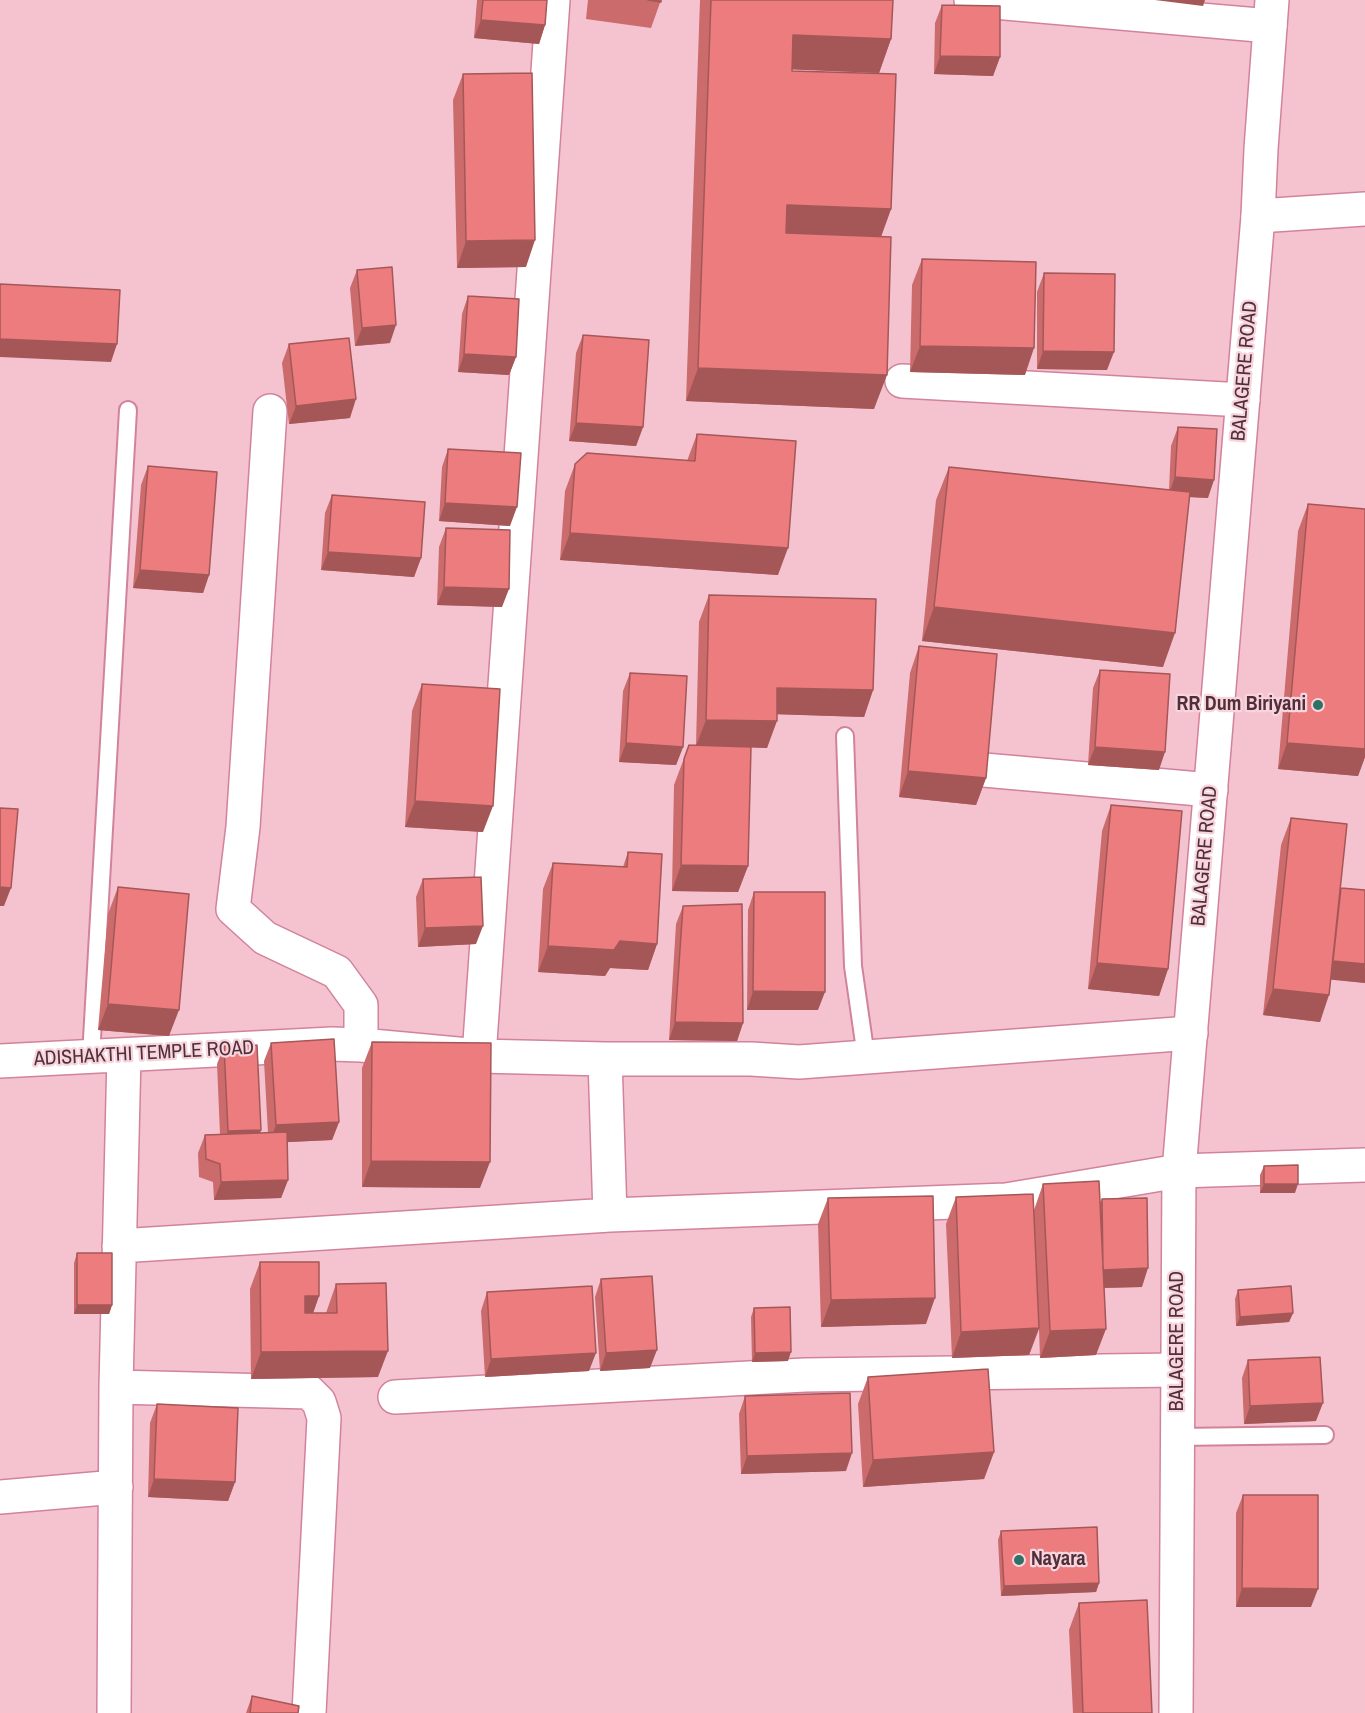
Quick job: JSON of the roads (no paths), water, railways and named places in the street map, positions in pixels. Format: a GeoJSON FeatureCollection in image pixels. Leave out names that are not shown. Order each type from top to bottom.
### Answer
{"type":"FeatureCollection","features":[{"type":"Feature","properties":{"kind":"street"},"geometry":{"type":"LineString","coordinates":[[479,1056],[553,0]]}},
{"type":"Feature","properties":{"kind":"street"},"geometry":{"type":"LineString","coordinates":[[971,0],[1271,13]]}},
{"type":"Feature","properties":{"kind":"street","name":"BALAGERE ROAD"},"geometry":{"type":"LineString","coordinates":[[1176,1713],[1179,1171],[1258,216],[1271,13]]}},
{"type":"Feature","properties":{"kind":"street"},"geometry":{"type":"LineString","coordinates":[[1258,216],[1365,209]]}},
{"type":"Feature","properties":{"kind":"street"},"geometry":{"type":"LineString","coordinates":[[902,381],[1243,400]]}},
{"type":"Feature","properties":{"kind":"street"},"geometry":{"type":"LineString","coordinates":[[270,411],[243,827],[233,909],[265,938],[337,972],[361,1005],[361,1045]]}},
{"type":"Feature","properties":{"kind":"street"},"geometry":{"type":"LineString","coordinates":[[984,771],[1211,790]]}},
{"type":"Feature","properties":{"kind":"street","name":"ADISHAKTHI TEMPLE ROAD"},"geometry":{"type":"LineString","coordinates":[[0,1061],[332,1044],[479,1056],[751,1059],[799,1062],[1191,1033]]}},
{"type":"Feature","properties":{"kind":"street"},"geometry":{"type":"LineString","coordinates":[[114,1713],[116,1388],[124,1055]]}},
{"type":"Feature","properties":{"kind":"street"},"geometry":{"type":"LineString","coordinates":[[605,1059],[610,1215]]}},
{"type":"Feature","properties":{"kind":"street"},"geometry":{"type":"LineString","coordinates":[[119,1246],[610,1215],[1006,1200],[1179,1171],[1365,1165]]}},
{"type":"Feature","properties":{"kind":"street"},"geometry":{"type":"LineString","coordinates":[[395,1397],[805,1375],[1178,1370]]}},
{"type":"Feature","properties":{"kind":"street"},"geometry":{"type":"LineString","coordinates":[[116,1388],[309,1392],[320,1402],[324,1418],[309,1713]]}},
{"type":"Feature","properties":{"kind":"street"},"geometry":{"type":"LineString","coordinates":[[0,1497],[116,1487]]}},
{"type":"Feature","properties":{"kind":"lane"},"geometry":{"type":"LineString","coordinates":[[91,1056],[128,410]]}},
{"type":"Feature","properties":{"kind":"lane"},"geometry":{"type":"LineString","coordinates":[[845,736],[853,966],[866,1057]]}},
{"type":"Feature","properties":{"kind":"lane"},"geometry":{"type":"LineString","coordinates":[[1177,1437],[1325,1435]]}},
{"type":"Feature","properties":{"kind":"place","name":"RR Dum Biriyani"},"geometry":{"type":"Point","coordinates":[1318,705]}},
{"type":"Feature","properties":{"kind":"place","name":"Nayara"},"geometry":{"type":"Point","coordinates":[1019,1560]}}]}
